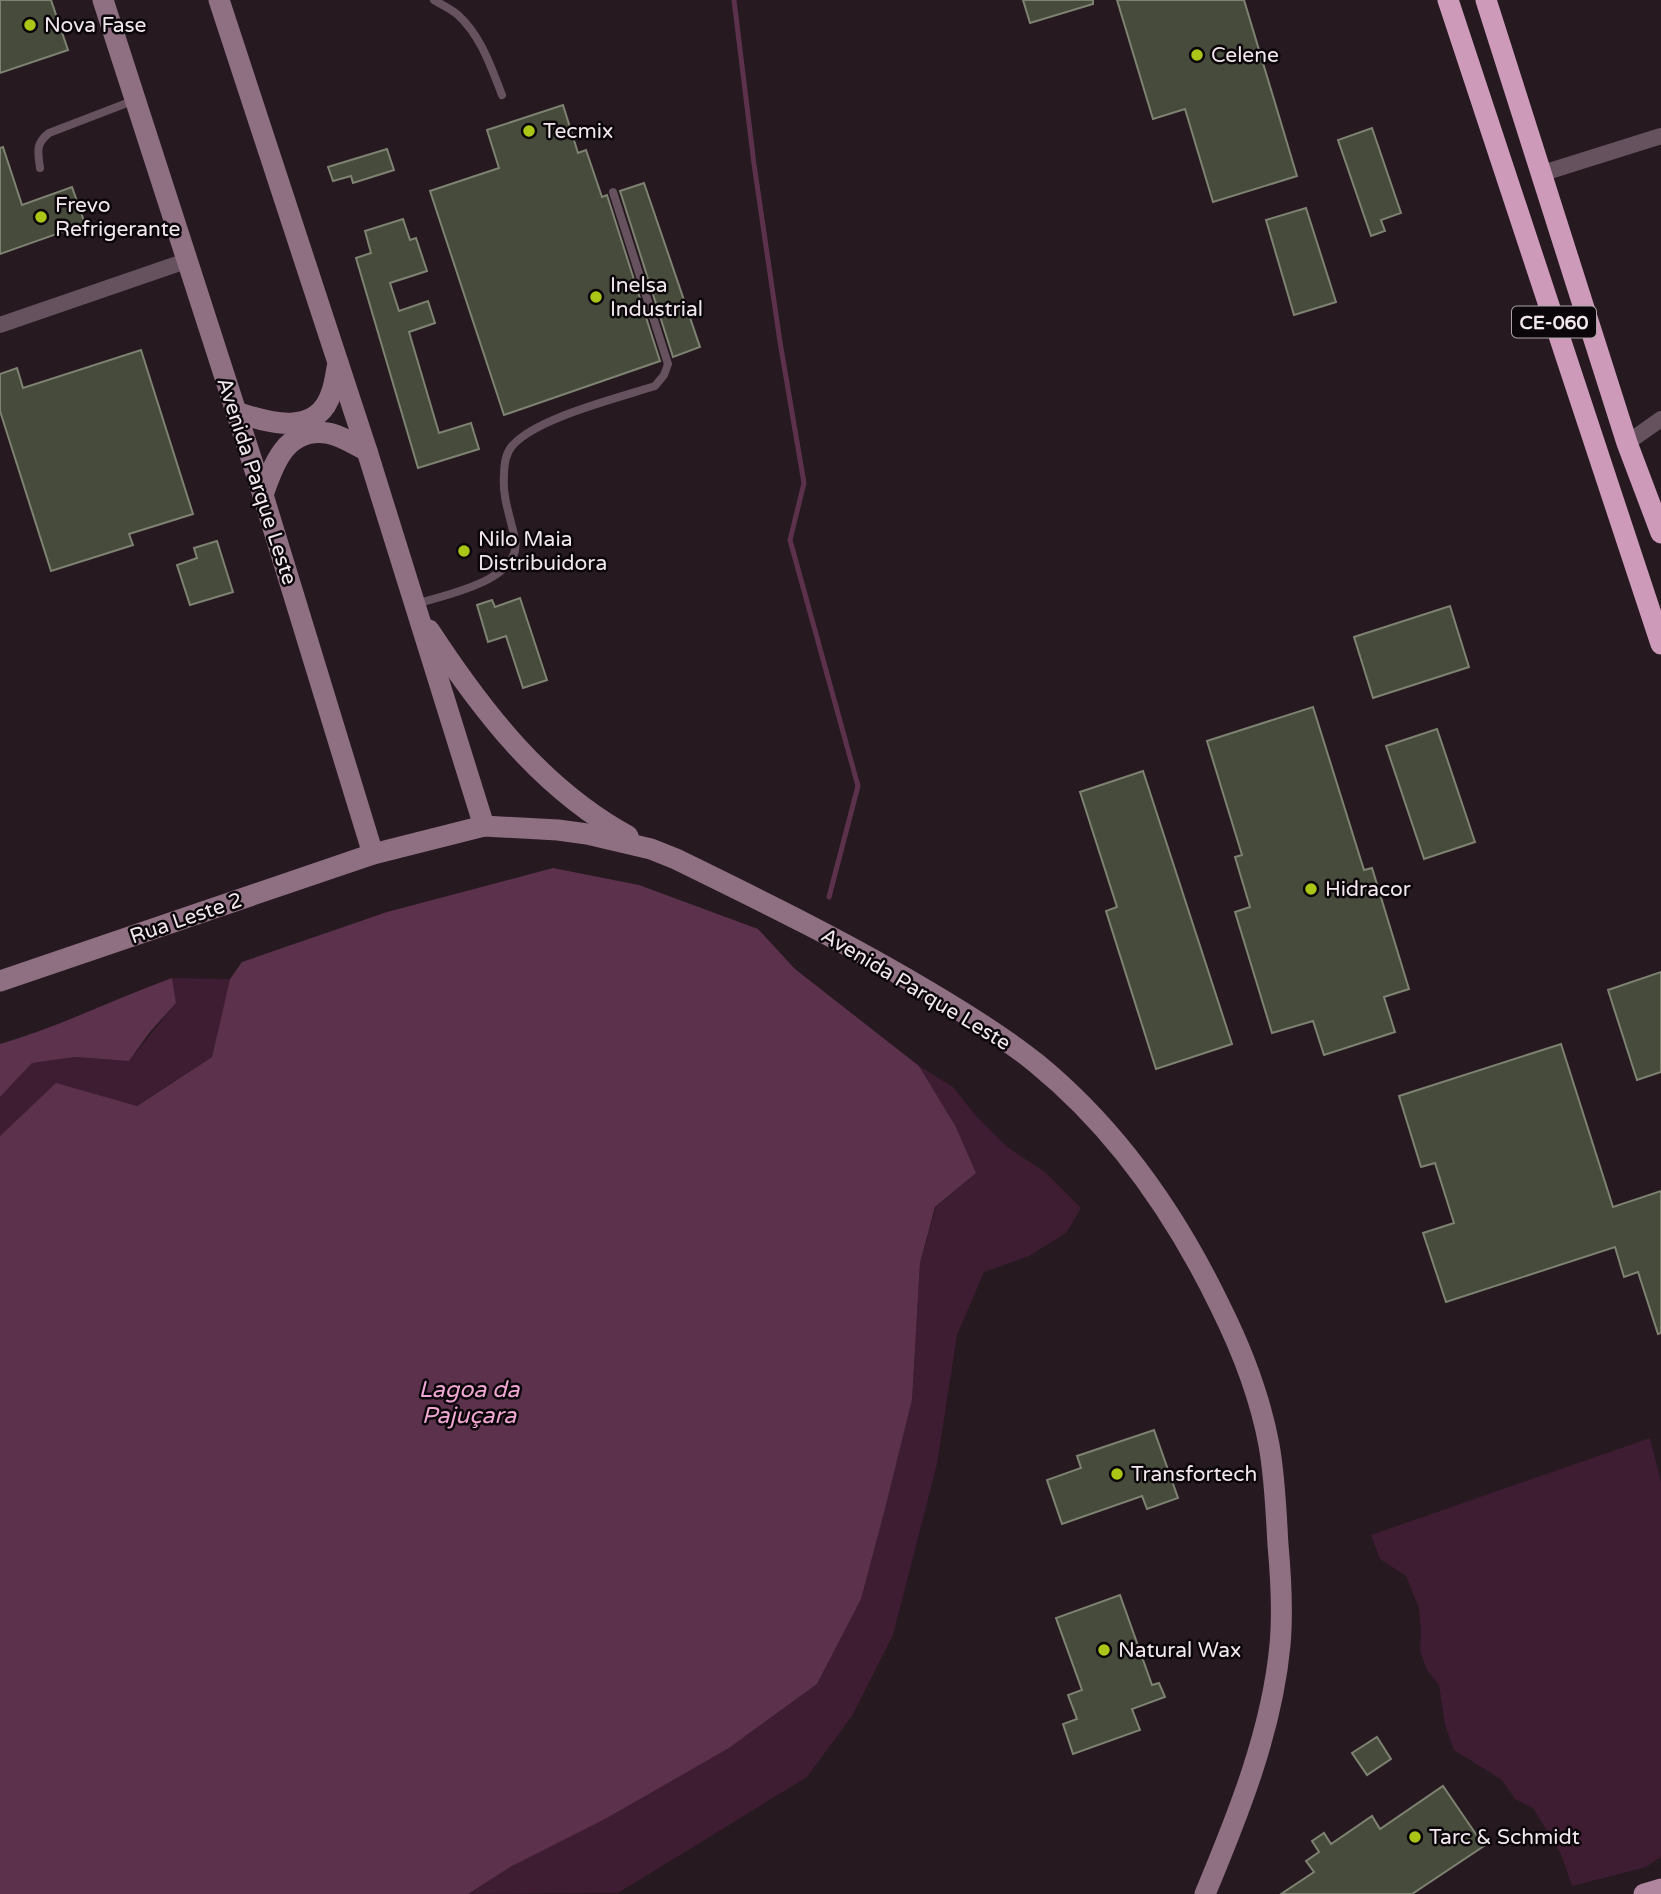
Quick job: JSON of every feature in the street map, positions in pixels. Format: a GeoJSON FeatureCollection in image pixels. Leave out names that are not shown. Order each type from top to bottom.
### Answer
{"type":"FeatureCollection","features":[{"type":"Feature","properties":{"kind":"highway","name":"CE-060"},"geometry":{"type":"LineString","coordinates":[[1448,0],[1661,644]]}},
{"type":"Feature","properties":{"kind":"highway","name":"CE-060"},"geometry":{"type":"LineString","coordinates":[[1486,0],[1627,443],[1661,533]]}},
{"type":"Feature","properties":{"kind":"main road"},"geometry":{"type":"LineString","coordinates":[[1644,1894],[1661,1888]]}},
{"type":"Feature","properties":{"kind":"street","name":"Avenida Parque Leste"},"geometry":{"type":"LineString","coordinates":[[103,0],[236,412],[373,854],[484,826],[578,832],[651,849],[696,869],[898,973],[998,1034],[1065,1087],[1126,1153],[1181,1231],[1233,1332],[1254,1387],[1269,1444],[1275,1486],[1281,1627],[1273,1689],[1260,1745],[1205,1894]]}},
{"type":"Feature","properties":{"kind":"street"},"geometry":{"type":"LineString","coordinates":[[219,0],[367,451],[484,826]]}},
{"type":"Feature","properties":{"kind":"street"},"geometry":{"type":"LineString","coordinates":[[1540,174],[1661,136]]}},
{"type":"Feature","properties":{"kind":"street"},"geometry":{"type":"LineString","coordinates":[[0,325],[187,261]]}},
{"type":"Feature","properties":{"kind":"street"},"geometry":{"type":"LineString","coordinates":[[236,412],[269,423],[288,425],[303,422],[327,403],[338,361]]}},
{"type":"Feature","properties":{"kind":"street"},"geometry":{"type":"LineString","coordinates":[[1627,443],[1661,419]]}},
{"type":"Feature","properties":{"kind":"street"},"geometry":{"type":"LineString","coordinates":[[262,495],[274,461],[298,438],[313,433],[328,433],[367,451]]}},
{"type":"Feature","properties":{"kind":"street"},"geometry":{"type":"LineString","coordinates":[[417,608],[455,669],[519,752],[576,802],[611,827],[651,849]]}},
{"type":"Feature","properties":{"kind":"street","name":"Rua Leste 2"},"geometry":{"type":"LineString","coordinates":[[0,981],[373,854]]}},
{"type":"Feature","properties":{"kind":"lane"},"geometry":{"type":"LineString","coordinates":[[434,0],[458,15],[473,34],[486,56],[502,95]]}},
{"type":"Feature","properties":{"kind":"lane"},"geometry":{"type":"LineString","coordinates":[[40,168],[40,140],[49,133],[135,100]]}},
{"type":"Feature","properties":{"kind":"lane"},"geometry":{"type":"LineString","coordinates":[[417,608],[476,586],[504,569],[513,557],[516,543],[503,481],[505,461],[512,446],[530,431],[554,420],[655,386],[664,375],[668,364],[613,192]]}},
{"type":"Feature","properties":{"kind":"shaded area"},"geometry":{"type":"Polygon","coordinates":[[[172,978],[230,979],[212,1057],[136,1106],[56,1084],[0,1136],[0,1097],[32,1063],[75,1057],[129,1061],[176,1003],[172,978]]]}},
{"type":"Feature","properties":{"kind":"shaded area"},"geometry":{"type":"Polygon","coordinates":[[[172,978],[176,1003],[129,1061],[75,1057],[32,1063],[0,1097],[0,1044],[172,978]]]}},
{"type":"Feature","properties":{"kind":"shaded area"},"geometry":{"type":"Polygon","coordinates":[[[919,1066],[953,1087],[977,1117],[1007,1147],[1045,1172],[1081,1208],[1066,1233],[1029,1256],[984,1272],[957,1335],[937,1464],[893,1635],[852,1716],[807,1777],[618,1893],[468,1894],[512,1866],[729,1748],[817,1684],[861,1599],[885,1509],[912,1400],[920,1263],[936,1207],[976,1173],[956,1127],[919,1066]]]}},
{"type":"Feature","properties":{"kind":"shaded area"},"geometry":{"type":"Polygon","coordinates":[[[1650,1438],[1661,1482],[1661,1857],[1646,1867],[1572,1886],[1561,1854],[1533,1808],[1515,1799],[1502,1780],[1454,1750],[1445,1725],[1439,1685],[1427,1670],[1420,1651],[1419,1608],[1406,1576],[1380,1559],[1371,1535],[1650,1438]]]}},
{"type":"Feature","properties":{"kind":"water","name":"Lagoa da Pajuçara"},"geometry":{"type":"Polygon","coordinates":[[[553,868],[639,885],[758,929],[795,969],[919,1066],[956,1127],[976,1173],[935,1207],[920,1263],[912,1400],[861,1599],[817,1684],[729,1748],[605,1819],[512,1866],[468,1894],[0,1894],[0,1136],[56,1083],[137,1106],[212,1057],[230,979],[242,962],[387,912],[553,868]]]}},
{"type":"Feature","properties":{"kind":"building","name":"Nova Fase"},"geometry":{"type":"Polygon","coordinates":[[[0,0],[51,0],[68,50],[0,73],[0,0]]]}},
{"type":"Feature","properties":{"kind":"building"},"geometry":{"type":"Polygon","coordinates":[[[1023,0],[1093,0],[1093,4],[1030,23],[1023,0]]]}},
{"type":"Feature","properties":{"kind":"building","name":"Celene"},"geometry":{"type":"Polygon","coordinates":[[[1117,0],[1244,0],[1297,176],[1213,202],[1185,109],[1153,119],[1117,0]]]}},
{"type":"Feature","properties":{"kind":"building","name":"Inelsa Industrial"},"geometry":{"type":"Polygon","coordinates":[[[563,105],[578,153],[586,150],[602,197],[607,195],[660,361],[504,415],[430,191],[499,168],[487,130],[563,105]]]}},
{"type":"Feature","properties":{"kind":"building"},"geometry":{"type":"Polygon","coordinates":[[[1372,128],[1401,213],[1381,220],[1385,231],[1371,236],[1338,140],[1372,128]]]}},
{"type":"Feature","properties":{"kind":"building","name":"Frevo Refrigerante"},"geometry":{"type":"Polygon","coordinates":[[[3,147],[22,205],[72,187],[85,224],[0,254],[0,148],[3,147]]]}},
{"type":"Feature","properties":{"kind":"building"},"geometry":{"type":"Polygon","coordinates":[[[387,149],[394,170],[353,183],[351,176],[333,181],[328,167],[387,149]]]}},
{"type":"Feature","properties":{"kind":"building","name":"Inelsa Industrial"},"geometry":{"type":"Polygon","coordinates":[[[644,183],[700,347],[673,357],[620,191],[644,183]]]}},
{"type":"Feature","properties":{"kind":"building"},"geometry":{"type":"Polygon","coordinates":[[[1306,208],[1336,302],[1294,315],[1266,220],[1306,208]]]}},
{"type":"Feature","properties":{"kind":"building"},"geometry":{"type":"Polygon","coordinates":[[[403,219],[410,240],[416,238],[427,271],[390,283],[399,311],[428,301],[435,323],[409,332],[439,433],[471,423],[479,449],[418,468],[356,258],[371,253],[365,231],[403,219]]]}},
{"type":"Feature","properties":{"kind":"building"},"geometry":{"type":"Polygon","coordinates":[[[141,350],[193,514],[129,534],[133,545],[51,571],[0,411],[0,374],[17,368],[23,388],[141,350]]]}},
{"type":"Feature","properties":{"kind":"building"},"geometry":{"type":"Polygon","coordinates":[[[217,541],[233,592],[190,605],[177,565],[197,558],[194,548],[217,541]]]}},
{"type":"Feature","properties":{"kind":"building"},"geometry":{"type":"Polygon","coordinates":[[[520,598],[547,680],[523,688],[506,636],[488,642],[477,605],[492,600],[495,607],[520,598]]]}},
{"type":"Feature","properties":{"kind":"building"},"geometry":{"type":"Polygon","coordinates":[[[1450,606],[1469,667],[1373,698],[1354,637],[1450,606]]]}},
{"type":"Feature","properties":{"kind":"building","name":"Hidracor"},"geometry":{"type":"Polygon","coordinates":[[[1313,707],[1364,870],[1372,868],[1409,989],[1384,997],[1395,1032],[1324,1055],[1313,1021],[1272,1033],[1235,912],[1250,907],[1235,857],[1242,855],[1207,741],[1313,707]]]}},
{"type":"Feature","properties":{"kind":"building","name":"Hidracor"},"geometry":{"type":"Polygon","coordinates":[[[1437,729],[1475,842],[1424,859],[1386,746],[1437,729]]]}},
{"type":"Feature","properties":{"kind":"building"},"geometry":{"type":"Polygon","coordinates":[[[1143,771],[1232,1044],[1156,1069],[1106,911],[1117,907],[1080,792],[1143,771]]]}},
{"type":"Feature","properties":{"kind":"building"},"geometry":{"type":"Polygon","coordinates":[[[1661,972],[1661,1072],[1637,1080],[1608,990],[1661,972]]]}},
{"type":"Feature","properties":{"kind":"building"},"geometry":{"type":"Polygon","coordinates":[[[1561,1044],[1613,1207],[1661,1191],[1661,1333],[1658,1334],[1638,1272],[1624,1277],[1615,1247],[1446,1302],[1423,1233],[1454,1223],[1435,1163],[1421,1167],[1399,1096],[1561,1044]]]}},
{"type":"Feature","properties":{"kind":"building","name":"Transfortech"},"geometry":{"type":"Polygon","coordinates":[[[1154,1430],[1178,1498],[1147,1509],[1142,1496],[1062,1524],[1047,1480],[1081,1468],[1077,1456],[1154,1430]]]}},
{"type":"Feature","properties":{"kind":"building","name":"Natural Wax"},"geometry":{"type":"Polygon","coordinates":[[[1120,1595],[1152,1685],[1159,1683],[1165,1697],[1132,1709],[1140,1730],[1073,1754],[1063,1724],[1077,1719],[1068,1695],[1082,1690],[1056,1618],[1120,1595]]]}},
{"type":"Feature","properties":{"kind":"building"},"geometry":{"type":"Polygon","coordinates":[[[1377,1737],[1391,1759],[1367,1775],[1352,1753],[1377,1737]]]}},
{"type":"Feature","properties":{"kind":"building","name":"Tarc & Schmidt"},"geometry":{"type":"Polygon","coordinates":[[[1443,1786],[1484,1846],[1412,1894],[1281,1894],[1314,1872],[1306,1861],[1319,1852],[1312,1841],[1324,1833],[1331,1844],[1372,1816],[1380,1829],[1443,1786]]]}},
{"type":"Feature","properties":{"kind":"waterway"},"geometry":{"type":"LineString","coordinates":[[734,0],[754,164],[804,483],[790,540],[858,786],[829,897]]}},
{"type":"Feature","properties":{"kind":"place","name":"Nova Fase"},"geometry":{"type":"Point","coordinates":[30,25]}},
{"type":"Feature","properties":{"kind":"place","name":"Celene"},"geometry":{"type":"Point","coordinates":[1197,55]}},
{"type":"Feature","properties":{"kind":"place","name":"Tecmix"},"geometry":{"type":"Point","coordinates":[529,131]}},
{"type":"Feature","properties":{"kind":"place","name":"Frevo Refrigerante"},"geometry":{"type":"Point","coordinates":[41,217]}},
{"type":"Feature","properties":{"kind":"place","name":"Inelsa Industrial"},"geometry":{"type":"Point","coordinates":[596,297]}},
{"type":"Feature","properties":{"kind":"place","name":"Nilo Maia Distribuidora"},"geometry":{"type":"Point","coordinates":[464,551]}},
{"type":"Feature","properties":{"kind":"place","name":"Hidracor"},"geometry":{"type":"Point","coordinates":[1311,889]}},
{"type":"Feature","properties":{"kind":"place","name":"Transfortech"},"geometry":{"type":"Point","coordinates":[1117,1474]}},
{"type":"Feature","properties":{"kind":"place","name":"Natural Wax"},"geometry":{"type":"Point","coordinates":[1104,1650]}},
{"type":"Feature","properties":{"kind":"place","name":"Tarc & Schmidt"},"geometry":{"type":"Point","coordinates":[1415,1837]}}]}
